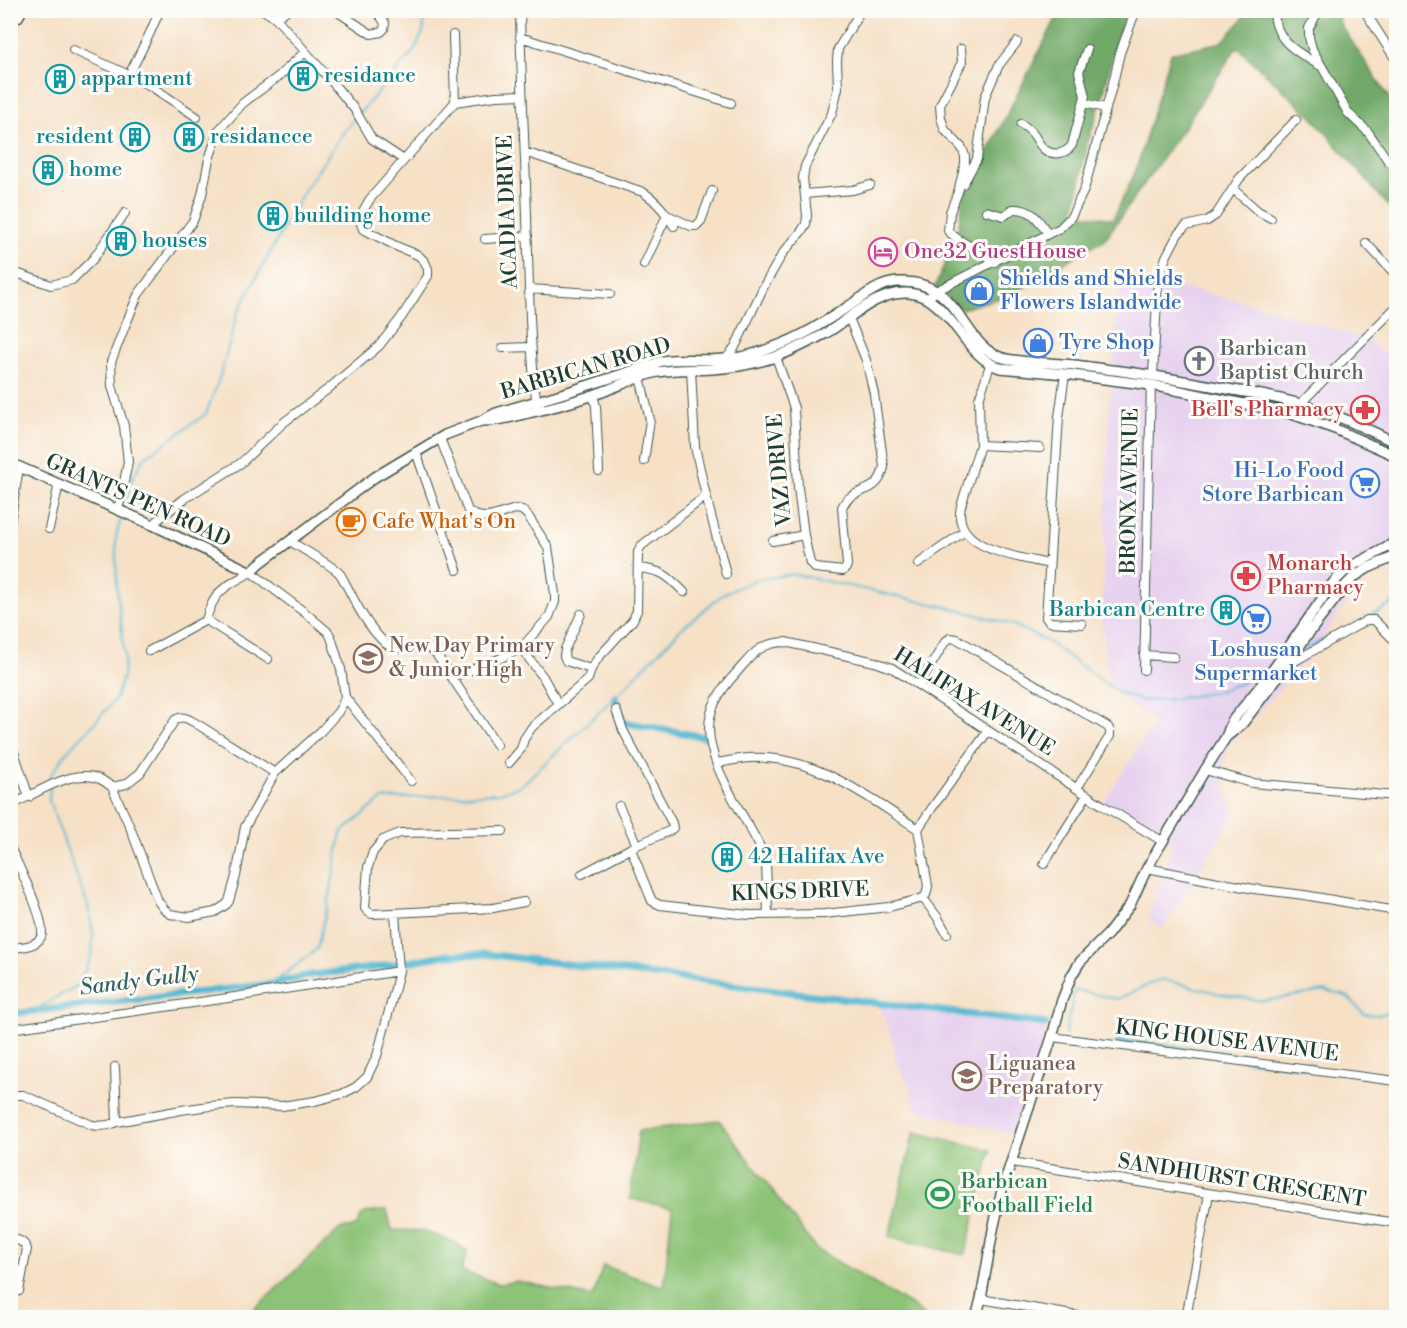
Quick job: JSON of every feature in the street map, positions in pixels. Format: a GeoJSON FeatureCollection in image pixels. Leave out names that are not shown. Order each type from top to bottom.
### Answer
{"type":"FeatureCollection","features":[{"type":"Feature","properties":{"kind":"main road"},"geometry":{"type":"LineString","coordinates":[[10,23],[18,17],[22,10]]}},
{"type":"Feature","properties":{"kind":"main road","name":"BARBICAN ROAD"},"geometry":{"type":"LineString","coordinates":[[251,572],[375,477],[440,438],[481,421],[500,421],[662,361],[726,359],[751,355],[796,339],[873,290],[896,282],[910,282],[928,287],[946,298],[986,349],[993,354],[1016,361],[1066,364],[1152,381],[1289,413],[1335,429],[1396,456]]}},
{"type":"Feature","properties":{"kind":"main road","name":"BARBICAN ROAD"},"geometry":{"type":"LineString","coordinates":[[537,407],[593,395],[640,377],[673,370],[739,366],[776,357],[800,347],[880,298],[894,293],[909,293],[927,299]]}},
{"type":"Feature","properties":{"kind":"main road"},"geometry":{"type":"LineString","coordinates":[[927,299],[941,309],[970,346],[990,365]]}},
{"type":"Feature","properties":{"kind":"main road","name":"BARBICAN ROAD"},"geometry":{"type":"LineString","coordinates":[[990,365],[1000,368],[1152,381],[1265,396],[1325,412],[1396,443]]}},
{"type":"Feature","properties":{"kind":"main road","name":"GRANTS PEN ROAD"},"geometry":{"type":"LineString","coordinates":[[15,465],[153,525],[251,572]]}},
{"type":"Feature","properties":{"kind":"main road"},"geometry":{"type":"LineString","coordinates":[[976,1317],[1002,1190],[1072,975],[1080,962],[1108,934],[1130,905],[1147,868],[1226,737],[1232,721],[1270,674],[1340,575],[1354,564],[1396,541]]}},
{"type":"Feature","properties":{"kind":"main road"},"geometry":{"type":"LineString","coordinates":[[1226,737],[1242,724],[1339,592],[1354,577],[1368,568],[1396,556]]}},
{"type":"Feature","properties":{"kind":"street"},"geometry":{"type":"LineString","coordinates":[[129,75],[160,10]]}},
{"type":"Feature","properties":{"kind":"street"},"geometry":{"type":"LineString","coordinates":[[189,10],[197,14],[206,11]]}},
{"type":"Feature","properties":{"kind":"street"},"geometry":{"type":"LineString","coordinates":[[263,10],[276,18],[333,83],[355,110],[372,139],[404,160]]}},
{"type":"Feature","properties":{"kind":"street"},"geometry":{"type":"LineString","coordinates":[[276,18],[287,10]]}},
{"type":"Feature","properties":{"kind":"street"},"geometry":{"type":"LineString","coordinates":[[335,10],[371,34],[384,29],[385,23],[376,10]]}},
{"type":"Feature","properties":{"kind":"street","name":"ACADIA DRIVE"},"geometry":{"type":"LineString","coordinates":[[520,10],[521,96],[531,347],[537,407]]}},
{"type":"Feature","properties":{"kind":"street"},"geometry":{"type":"LineString","coordinates":[[726,359],[735,347],[764,286],[783,253],[806,224],[803,178],[805,166],[832,113],[838,88],[838,50],[861,10]]}},
{"type":"Feature","properties":{"kind":"street"},"geometry":{"type":"LineString","coordinates":[[927,299],[936,291],[1060,228],[1071,218],[1084,190],[1119,53],[1136,10]]}},
{"type":"Feature","properties":{"kind":"street"},"geometry":{"type":"LineString","coordinates":[[1274,10],[1276,27],[1280,35],[1297,52],[1320,65]]}},
{"type":"Feature","properties":{"kind":"street"},"geometry":{"type":"LineString","coordinates":[[1319,10],[1309,28],[1312,49],[1348,113],[1368,132],[1389,162]]}},
{"type":"Feature","properties":{"kind":"street"},"geometry":{"type":"LineString","coordinates":[[1364,10],[1396,60]]}},
{"type":"Feature","properties":{"kind":"street"},"geometry":{"type":"LineString","coordinates":[[453,35],[455,102]]}},
{"type":"Feature","properties":{"kind":"street"},"geometry":{"type":"LineString","coordinates":[[520,37],[731,103]]}},
{"type":"Feature","properties":{"kind":"street"},"geometry":{"type":"LineString","coordinates":[[958,192],[977,159],[985,97],[999,65],[1017,42]]}},
{"type":"Feature","properties":{"kind":"street"},"geometry":{"type":"LineString","coordinates":[[961,49],[962,62],[940,105],[945,130],[962,148],[965,156],[958,192],[950,212],[948,231],[957,240],[986,254],[994,262]]}},
{"type":"Feature","properties":{"kind":"street"},"geometry":{"type":"LineString","coordinates":[[1021,124],[1031,131],[1046,152],[1063,153],[1072,145],[1084,103],[1085,93],[1079,72],[1087,49]]}},
{"type":"Feature","properties":{"kind":"street"},"geometry":{"type":"LineString","coordinates":[[73,50],[152,87],[197,117]]}},
{"type":"Feature","properties":{"kind":"street"},"geometry":{"type":"LineString","coordinates":[[117,510],[128,462],[124,426],[112,386],[111,362],[125,326],[138,295],[193,221],[219,130],[243,103],[279,76],[305,52]]}},
{"type":"Feature","properties":{"kind":"street"},"geometry":{"type":"LineString","coordinates":[[153,525],[184,499],[240,463],[283,423],[379,346],[401,318],[428,276],[428,269],[418,255],[363,229],[360,221],[369,199],[455,102],[496,96],[521,96]]}},
{"type":"Feature","properties":{"kind":"street"},"geometry":{"type":"LineString","coordinates":[[1084,103],[1105,108]]}},
{"type":"Feature","properties":{"kind":"street","name":"BRONX AVENUE"},"geometry":{"type":"LineString","coordinates":[[1144,670],[1152,381],[1158,281],[1166,257],[1178,234],[1186,226],[1207,221],[1216,215],[1239,178],[1296,120]]}},
{"type":"Feature","properties":{"kind":"street"},"geometry":{"type":"LineString","coordinates":[[525,152],[643,192],[652,197],[674,226]]}},
{"type":"Feature","properties":{"kind":"street"},"geometry":{"type":"LineString","coordinates":[[805,194],[853,190],[870,185]]}},
{"type":"Feature","properties":{"kind":"street"},"geometry":{"type":"LineString","coordinates":[[1233,189],[1271,218]]}},
{"type":"Feature","properties":{"kind":"street"},"geometry":{"type":"LineString","coordinates":[[667,215],[696,226],[701,221],[712,191]]}},
{"type":"Feature","properties":{"kind":"street"},"geometry":{"type":"LineString","coordinates":[[986,211],[1004,216],[1013,209],[1024,209],[1032,212],[1048,234]]}},
{"type":"Feature","properties":{"kind":"street"},"geometry":{"type":"LineString","coordinates":[[10,271],[51,285],[72,280],[93,259],[125,213]]}},
{"type":"Feature","properties":{"kind":"street"},"geometry":{"type":"LineString","coordinates":[[644,265],[667,215]]}},
{"type":"Feature","properties":{"kind":"street"},"geometry":{"type":"LineString","coordinates":[[485,239],[528,236]]}},
{"type":"Feature","properties":{"kind":"street"},"geometry":{"type":"LineString","coordinates":[[1366,243],[1396,275]]}},
{"type":"Feature","properties":{"kind":"street"},"geometry":{"type":"LineString","coordinates":[[529,289],[610,294]]}},
{"type":"Feature","properties":{"kind":"street"},"geometry":{"type":"LineString","coordinates":[[1289,413],[1396,307]]}},
{"type":"Feature","properties":{"kind":"street","name":"VAZ DRIVE"},"geometry":{"type":"LineString","coordinates":[[776,357],[794,408],[798,488],[810,563],[815,568],[845,570],[842,507],[852,496],[877,484],[883,476],[884,467],[874,394],[866,360],[849,318]]}},
{"type":"Feature","properties":{"kind":"street"},"geometry":{"type":"LineString","coordinates":[[503,348],[531,347]]}},
{"type":"Feature","properties":{"kind":"street"},"geometry":{"type":"LineString","coordinates":[[990,365],[979,399],[980,446],[959,513],[960,520],[965,531],[975,542],[987,548],[1049,564]]}},
{"type":"Feature","properties":{"kind":"street"},"geometry":{"type":"LineString","coordinates":[[690,369],[695,447],[726,574]]}},
{"type":"Feature","properties":{"kind":"street"},"geometry":{"type":"LineString","coordinates":[[1065,374],[1059,417],[1046,618],[1050,622],[1082,624]]}},
{"type":"Feature","properties":{"kind":"street"},"geometry":{"type":"LineString","coordinates":[[640,377],[650,420],[644,461]]}},
{"type":"Feature","properties":{"kind":"street"},"geometry":{"type":"LineString","coordinates":[[593,395],[596,406],[599,471]]}},
{"type":"Feature","properties":{"kind":"street"},"geometry":{"type":"LineString","coordinates":[[440,438],[468,511],[474,516],[489,518],[515,508],[528,516],[548,547],[555,602],[549,617],[521,648],[452,677]]}},
{"type":"Feature","properties":{"kind":"street"},"geometry":{"type":"LineString","coordinates":[[980,446],[1040,448]]}},
{"type":"Feature","properties":{"kind":"street"},"geometry":{"type":"LineString","coordinates":[[416,452],[457,570]]}},
{"type":"Feature","properties":{"kind":"street"},"geometry":{"type":"LineString","coordinates":[[10,524],[15,465]]}},
{"type":"Feature","properties":{"kind":"street"},"geometry":{"type":"LineString","coordinates":[[49,529],[59,484]]}},
{"type":"Feature","properties":{"kind":"street"},"geometry":{"type":"LineString","coordinates":[[509,763],[521,749],[532,727],[588,679],[598,658],[636,615],[638,552],[641,546],[706,496]]}},
{"type":"Feature","properties":{"kind":"street"},"geometry":{"type":"LineString","coordinates":[[918,564],[965,531]]}},
{"type":"Feature","properties":{"kind":"street"},"geometry":{"type":"LineString","coordinates":[[773,541],[804,535]]}},
{"type":"Feature","properties":{"kind":"street"},"geometry":{"type":"LineString","coordinates":[[290,541],[339,572],[361,612],[385,643],[393,648],[423,646],[429,648],[440,659],[497,745]]}},
{"type":"Feature","properties":{"kind":"street"},"geometry":{"type":"LineString","coordinates":[[638,568],[657,571],[672,580],[684,592]]}},
{"type":"Feature","properties":{"kind":"street"},"geometry":{"type":"LineString","coordinates":[[10,806],[70,777],[99,779],[112,787],[158,901],[170,914],[189,917],[214,912],[227,904],[236,876],[245,827],[275,773],[321,731],[338,712],[345,697],[341,669],[328,632],[251,572],[218,593],[210,606],[206,620],[149,651]]}},
{"type":"Feature","properties":{"kind":"street"},"geometry":{"type":"LineString","coordinates":[[581,614],[564,656],[566,661],[591,669]]}},
{"type":"Feature","properties":{"kind":"street"},"geometry":{"type":"LineString","coordinates":[[206,620],[268,659]]}},
{"type":"Feature","properties":{"kind":"street"},"geometry":{"type":"LineString","coordinates":[[1287,664],[1367,620],[1374,620],[1396,642]]}},
{"type":"Feature","properties":{"kind":"street"},"geometry":{"type":"LineString","coordinates":[[919,685],[945,642],[950,638],[957,639],[1108,727],[1110,736],[1077,788]]}},
{"type":"Feature","properties":{"kind":"street","name":"HALIFAX AVENUE"},"geometry":{"type":"LineString","coordinates":[[768,915],[766,862],[721,775],[709,734],[710,718],[723,686],[758,649],[773,642],[785,642],[875,662],[892,668],[1162,841]]}},
{"type":"Feature","properties":{"kind":"street"},"geometry":{"type":"LineString","coordinates":[[521,648],[543,677],[558,704]]}},
{"type":"Feature","properties":{"kind":"street"},"geometry":{"type":"LineString","coordinates":[[1144,655],[1174,657]]}},
{"type":"Feature","properties":{"kind":"street"},"geometry":{"type":"LineString","coordinates":[[345,697],[411,781]]}},
{"type":"Feature","properties":{"kind":"street"},"geometry":{"type":"LineString","coordinates":[[582,874],[673,828],[623,730],[616,710]]}},
{"type":"Feature","properties":{"kind":"street"},"geometry":{"type":"LineString","coordinates":[[112,787],[126,784],[140,773],[176,720],[181,717],[197,724],[275,773]]}},
{"type":"Feature","properties":{"kind":"street"},"geometry":{"type":"LineString","coordinates":[[947,934],[923,898],[928,886],[918,829],[988,731]]}},
{"type":"Feature","properties":{"kind":"street"},"geometry":{"type":"LineString","coordinates":[[10,740],[29,797]]}},
{"type":"Feature","properties":{"kind":"street"},"geometry":{"type":"LineString","coordinates":[[717,763],[767,758],[791,761],[818,769],[840,780],[918,829]]}},
{"type":"Feature","properties":{"kind":"street"},"geometry":{"type":"LineString","coordinates":[[1205,770],[1252,783],[1396,796]]}},
{"type":"Feature","properties":{"kind":"street"},"geometry":{"type":"LineString","coordinates":[[1044,864],[1087,795]]}},
{"type":"Feature","properties":{"kind":"street","name":"KINGS DRIVE"},"geometry":{"type":"LineString","coordinates":[[619,806],[652,901],[660,904],[699,910],[768,915],[845,912],[889,907],[923,898]]}},
{"type":"Feature","properties":{"kind":"street"},"geometry":{"type":"LineString","coordinates":[[502,831],[400,833],[383,840],[373,852],[368,867],[365,904],[367,911],[372,914],[493,908],[524,902]]}},
{"type":"Feature","properties":{"kind":"street"},"geometry":{"type":"LineString","coordinates":[[10,847],[40,916],[42,930],[41,938],[36,943],[10,948]]}},
{"type":"Feature","properties":{"kind":"street"},"geometry":{"type":"LineString","coordinates":[[1147,868],[1254,889],[1396,911]]}},
{"type":"Feature","properties":{"kind":"street"},"geometry":{"type":"LineString","coordinates":[[10,1095],[23,1095],[92,1125],[107,1126],[181,1110],[236,1104],[282,1106],[315,1101],[348,1092],[367,1077],[377,1056],[390,1011],[399,971],[395,913]]}},
{"type":"Feature","properties":{"kind":"street"},"geometry":{"type":"LineString","coordinates":[[10,1029],[399,971]]}},
{"type":"Feature","properties":{"kind":"street","name":"KING HOUSE AVENUE"},"geometry":{"type":"LineString","coordinates":[[1052,1037],[1396,1082]]}},
{"type":"Feature","properties":{"kind":"street"},"geometry":{"type":"LineString","coordinates":[[116,1067],[117,1122]]}},
{"type":"Feature","properties":{"kind":"street","name":"SANDHURST CRESCENT"},"geometry":{"type":"LineString","coordinates":[[1012,1162],[1396,1223]]}},
{"type":"Feature","properties":{"kind":"street"},"geometry":{"type":"LineString","coordinates":[[1186,1317],[1209,1194]]}},
{"type":"Feature","properties":{"kind":"street"},"geometry":{"type":"LineString","coordinates":[[10,1238],[22,1242],[27,1249],[19,1291]]}},
{"type":"Feature","properties":{"kind":"street"},"geometry":{"type":"LineString","coordinates":[[981,1299],[1089,1317]]}},
{"type":"Feature","properties":{"kind":"shaded area"},"geometry":{"type":"Polygon","coordinates":[[[1120,277],[1145,285],[1185,288],[1271,309],[1370,341],[1396,363],[1396,562],[1360,578],[1307,660],[1228,744],[1222,775],[1235,814],[1162,929],[1148,919],[1172,844],[1156,832],[1102,805],[1154,723],[1109,686],[1102,624],[1109,406],[1120,277]]]}},
{"type":"Feature","properties":{"kind":"shaded area","name":"Liguanea Preparatory"},"geometry":{"type":"Polygon","coordinates":[[[880,1007],[1047,1027],[1011,1134],[916,1110],[910,1088],[897,1065],[892,1038],[880,1007]]]}},
{"type":"Feature","properties":{"kind":"green space"},"geometry":{"type":"Polygon","coordinates":[[[1060,11],[1127,11],[1116,40],[1103,96],[1087,145],[1074,213],[1113,219],[1136,170],[1171,53],[1222,42],[1248,11],[1338,11],[1340,24],[1396,108],[1396,215],[1314,119],[1237,47],[1103,242],[1092,246],[1013,294],[962,309],[935,287],[957,234],[966,184],[990,147],[1060,11]]]}},
{"type":"Feature","properties":{"kind":"green space"},"geometry":{"type":"Polygon","coordinates":[[[719,1120],[816,1249],[914,1307],[925,1317],[246,1317],[340,1229],[356,1227],[365,1213],[387,1210],[392,1230],[423,1231],[456,1243],[467,1252],[461,1271],[499,1284],[517,1281],[593,1297],[603,1266],[664,1287],[672,1208],[630,1199],[639,1131],[719,1120]]]}},
{"type":"Feature","properties":{"kind":"green space","name":"Barbican Football Field"},"geometry":{"type":"Polygon","coordinates":[[[914,1132],[991,1150],[965,1255],[889,1237],[914,1132]]]}},
{"type":"Feature","properties":{"kind":"waterway"},"geometry":{"type":"LineString","coordinates":[[123,509],[133,477],[144,458],[206,414],[219,379],[238,312],[260,271],[304,191],[345,130],[414,51],[423,32],[426,10]]}},
{"type":"Feature","properties":{"kind":"waterway"},"geometry":{"type":"LineString","coordinates":[[50,783],[50,776],[69,749],[116,698],[123,676],[125,657],[117,590],[116,555],[116,537],[121,518]]}},
{"type":"Feature","properties":{"kind":"waterway"},"geometry":{"type":"LineString","coordinates":[[272,984],[317,949],[341,833],[382,799],[500,793],[522,785],[615,697],[681,629],[723,594],[755,580],[793,574],[956,609],[1014,625],[1048,642],[1119,693],[1144,701],[1216,692],[1241,683],[1270,667]]}},
{"type":"Feature","properties":{"kind":"waterway"},"geometry":{"type":"LineString","coordinates":[[1366,618],[1389,606],[1396,599]]}},
{"type":"Feature","properties":{"kind":"waterway"},"geometry":{"type":"LineString","coordinates":[[1300,652],[1340,631]]}},
{"type":"Feature","properties":{"kind":"waterway"},"geometry":{"type":"LineString","coordinates":[[615,697],[623,722],[705,737]]}},
{"type":"Feature","properties":{"kind":"waterway","name":"Sandy Gully"},"geometry":{"type":"LineString","coordinates":[[32,1012],[76,986],[92,954],[93,933],[88,906],[49,801],[50,788]]}},
{"type":"Feature","properties":{"kind":"waterway","name":"Sandy Gully"},"geometry":{"type":"LineString","coordinates":[[10,1014],[272,984],[311,975],[380,967],[445,955],[486,954],[1046,1024]]}},
{"type":"Feature","properties":{"kind":"waterway"},"geometry":{"type":"LineString","coordinates":[[1065,1035],[1075,990],[1118,999],[1161,979],[1221,994],[1263,1001],[1325,991],[1347,996],[1364,1014],[1377,1015],[1396,1011]]}},
{"type":"Feature","properties":{"kind":"waterway"},"geometry":{"type":"LineString","coordinates":[[1119,1042],[1311,1066]]}},
{"type":"Feature","properties":{"kind":"place","name":"residance"},"geometry":{"type":"Point","coordinates":[303,76]}},
{"type":"Feature","properties":{"kind":"place","name":"appartment"},"geometry":{"type":"Point","coordinates":[60,79]}},
{"type":"Feature","properties":{"kind":"place","name":"resident"},"geometry":{"type":"Point","coordinates":[135,137]}},
{"type":"Feature","properties":{"kind":"place","name":"residancce"},"geometry":{"type":"Point","coordinates":[189,137]}},
{"type":"Feature","properties":{"kind":"place","name":"home"},"geometry":{"type":"Point","coordinates":[48,170]}},
{"type":"Feature","properties":{"kind":"place","name":"building home"},"geometry":{"type":"Point","coordinates":[273,216]}},
{"type":"Feature","properties":{"kind":"place","name":"houses"},"geometry":{"type":"Point","coordinates":[121,241]}},
{"type":"Feature","properties":{"kind":"place","name":"One32 GuestHouse"},"geometry":{"type":"Point","coordinates":[883,252]}},
{"type":"Feature","properties":{"kind":"place","name":"Shields and Shields Flowers Islandwide"},"geometry":{"type":"Point","coordinates":[979,291]}},
{"type":"Feature","properties":{"kind":"place","name":"Tyre Shop"},"geometry":{"type":"Point","coordinates":[1038,343]}},
{"type":"Feature","properties":{"kind":"place","name":"Barbican Baptist Church"},"geometry":{"type":"Point","coordinates":[1199,361]}},
{"type":"Feature","properties":{"kind":"place","name":"Bell's Pharmacy"},"geometry":{"type":"Point","coordinates":[1365,410]}},
{"type":"Feature","properties":{"kind":"place","name":"Hi-Lo Food Store Barbican"},"geometry":{"type":"Point","coordinates":[1365,483]}},
{"type":"Feature","properties":{"kind":"place","name":"Cafe What's On"},"geometry":{"type":"Point","coordinates":[351,522]}},
{"type":"Feature","properties":{"kind":"place","name":"Monarch Pharmacy"},"geometry":{"type":"Point","coordinates":[1246,576]}},
{"type":"Feature","properties":{"kind":"place","name":"Barbican Centre"},"geometry":{"type":"Point","coordinates":[1226,610]}},
{"type":"Feature","properties":{"kind":"place","name":"Loshusan Supermarket"},"geometry":{"type":"Point","coordinates":[1256,619]}},
{"type":"Feature","properties":{"kind":"place","name":"New Day Primary & Junior High"},"geometry":{"type":"Point","coordinates":[368,658]}},
{"type":"Feature","properties":{"kind":"place","name":"42 Halifax Ave"},"geometry":{"type":"Point","coordinates":[727,857]}},
{"type":"Feature","properties":{"kind":"place","name":"Liguanea Preparatory"},"geometry":{"type":"Point","coordinates":[967,1076]}},
{"type":"Feature","properties":{"kind":"place","name":"Barbican Football Field"},"geometry":{"type":"Point","coordinates":[940,1194]}}]}
